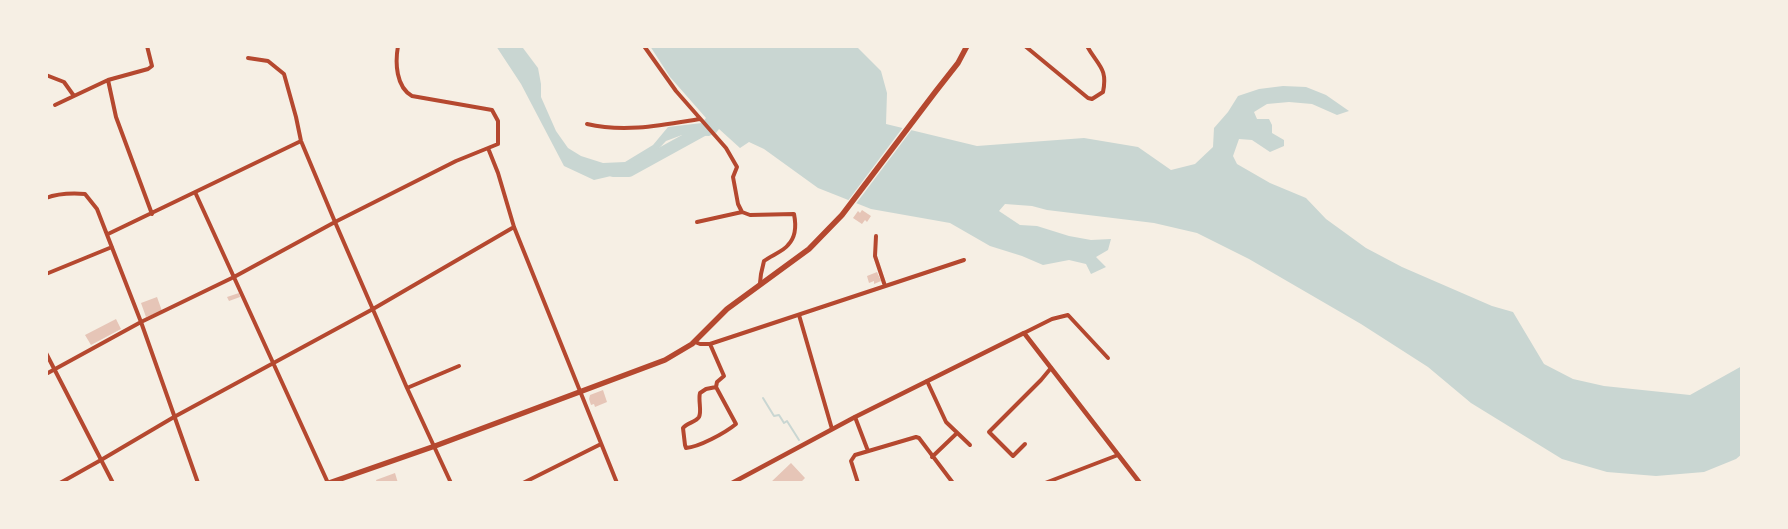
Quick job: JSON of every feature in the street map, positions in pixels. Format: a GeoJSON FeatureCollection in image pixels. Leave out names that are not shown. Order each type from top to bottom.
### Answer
{"type":"FeatureCollection","features":[{"type":"Feature","properties":{"kind":"main road"},"geometry":{"type":"LineString","coordinates":[[328,483],[434,446],[665,360],[694,343],[727,309],[809,249],[842,216],[958,63],[967,46]]}},
{"type":"Feature","properties":{"kind":"street"},"geometry":{"type":"LineString","coordinates":[[55,105],[108,80],[148,69],[152,66],[147,46]]}},
{"type":"Feature","properties":{"kind":"street"},"geometry":{"type":"LineString","coordinates":[[46,374],[141,322],[234,277],[334,222],[456,161],[498,144],[498,121],[492,110],[412,96],[407,93],[398,74],[396,64],[398,46]]}},
{"type":"Feature","properties":{"kind":"street"},"geometry":{"type":"LineString","coordinates":[[644,46],[676,91],[726,148],[737,167],[734,177],[738,204],[742,212],[750,216],[794,214],[796,224],[794,234],[788,246],[764,261],[760,274],[760,283]]}},
{"type":"Feature","properties":{"kind":"street"},"geometry":{"type":"LineString","coordinates":[[1025,46],[1088,98],[1092,99],[1103,92],[1105,80],[1103,69],[1096,62],[1087,46]]}},
{"type":"Feature","properties":{"kind":"street"},"geometry":{"type":"LineString","coordinates":[[248,58],[268,61],[284,74],[301,141],[334,222],[451,483]]}},
{"type":"Feature","properties":{"kind":"street"},"geometry":{"type":"LineString","coordinates":[[46,75],[64,82],[74,96]]}},
{"type":"Feature","properties":{"kind":"street"},"geometry":{"type":"LineString","coordinates":[[108,80],[116,118],[152,214]]}},
{"type":"Feature","properties":{"kind":"street"},"geometry":{"type":"LineString","coordinates":[[587,124],[605,128],[646,127],[702,120]]}},
{"type":"Feature","properties":{"kind":"street"},"geometry":{"type":"LineString","coordinates":[[108,234],[301,141]]}},
{"type":"Feature","properties":{"kind":"street"},"geometry":{"type":"LineString","coordinates":[[488,148],[498,173],[514,227],[617,483]]}},
{"type":"Feature","properties":{"kind":"street"},"geometry":{"type":"LineString","coordinates":[[195,192],[328,483]]}},
{"type":"Feature","properties":{"kind":"street"},"geometry":{"type":"LineString","coordinates":[[46,198],[68,193],[84,194],[97,208],[141,322],[198,483]]}},
{"type":"Feature","properties":{"kind":"street"},"geometry":{"type":"LineString","coordinates":[[697,222],[742,212]]}},
{"type":"Feature","properties":{"kind":"street"},"geometry":{"type":"LineString","coordinates":[[60,483],[174,417],[373,309],[514,227]]}},
{"type":"Feature","properties":{"kind":"street"},"geometry":{"type":"LineString","coordinates":[[876,236],[875,256],[885,286]]}},
{"type":"Feature","properties":{"kind":"street"},"geometry":{"type":"LineString","coordinates":[[46,274],[112,247]]}},
{"type":"Feature","properties":{"kind":"street"},"geometry":{"type":"LineString","coordinates":[[694,343],[710,344],[964,260]]}},
{"type":"Feature","properties":{"kind":"street"},"geometry":{"type":"LineString","coordinates":[[799,315],[832,429]]}},
{"type":"Feature","properties":{"kind":"street"},"geometry":{"type":"LineString","coordinates":[[732,483],[855,417],[1052,319],[1068,315],[1108,358]]}},
{"type":"Feature","properties":{"kind":"street"},"geometry":{"type":"LineString","coordinates":[[1024,333],[1140,483]]}},
{"type":"Feature","properties":{"kind":"street"},"geometry":{"type":"LineString","coordinates":[[710,344],[724,376],[717,382],[716,386],[700,393],[700,415],[698,419],[686,424],[683,428],[684,445],[686,448],[708,440],[736,424],[716,386]]}},
{"type":"Feature","properties":{"kind":"street"},"geometry":{"type":"LineString","coordinates":[[46,353],[113,483]]}},
{"type":"Feature","properties":{"kind":"street"},"geometry":{"type":"LineString","coordinates":[[407,388],[459,366]]}},
{"type":"Feature","properties":{"kind":"street"},"geometry":{"type":"LineString","coordinates":[[1025,444],[1013,456],[988,432],[1051,368]]}},
{"type":"Feature","properties":{"kind":"street"},"geometry":{"type":"LineString","coordinates":[[927,381],[946,422],[956,434],[970,445]]}},
{"type":"Feature","properties":{"kind":"street"},"geometry":{"type":"LineString","coordinates":[[855,417],[868,451]]}},
{"type":"Feature","properties":{"kind":"street"},"geometry":{"type":"LineString","coordinates":[[932,457],[956,434]]}},
{"type":"Feature","properties":{"kind":"street"},"geometry":{"type":"LineString","coordinates":[[858,483],[852,459],[855,455],[916,437],[919,438],[953,483]]}},
{"type":"Feature","properties":{"kind":"street"},"geometry":{"type":"LineString","coordinates":[[523,483],[601,444]]}},
{"type":"Feature","properties":{"kind":"street"},"geometry":{"type":"LineString","coordinates":[[1046,483],[1118,455]]}},
{"type":"Feature","properties":{"kind":"shaded area"},"geometry":{"type":"Polygon","coordinates":[[[496,46],[521,46],[523,48],[538,68],[541,97],[556,131],[568,148],[581,156],[603,163],[625,162],[653,145],[668,127],[702,123],[706,118],[670,77],[650,46],[856,46],[881,71],[887,93],[886,124],[977,146],[1084,138],[1138,147],[1171,170],[1195,164],[1213,147],[1214,128],[1228,112],[1238,96],[1259,89],[1283,86],[1306,87],[1326,95],[1349,111],[1337,115],[1312,104],[1289,102],[1267,104],[1254,112],[1257,119],[1269,119],[1272,125],[1272,133],[1284,140],[1284,146],[1270,152],[1252,140],[1239,139],[1233,156],[1237,164],[1270,183],[1306,198],[1326,219],[1366,248],[1402,267],[1492,306],[1513,312],[1544,364],[1573,379],[1604,386],[1690,395],[1742,366],[1742,454],[1736,459],[1704,472],[1656,476],[1607,472],[1562,459],[1471,403],[1428,367],[1361,324],[1249,259],[1197,233],[1154,223],[1005,204],[999,211],[1020,225],[1037,226],[1069,236],[1091,240],[1111,239],[1108,250],[1096,257],[1106,267],[1091,274],[1086,264],[1069,260],[1043,265],[990,246],[950,223],[871,209],[818,188],[764,149],[749,142],[740,148],[719,129],[716,133],[709,136],[682,135],[666,141],[650,158],[624,173],[594,180],[564,166],[521,84],[496,46]]]}},
{"type":"Feature","properties":{"kind":"pier"},"geometry":{"type":"Polygon","coordinates":[[[904,126],[913,128],[855,205],[847,202],[904,126]]]}},
{"type":"Feature","properties":{"kind":"building"},"geometry":{"type":"Polygon","coordinates":[[[862,210],[871,216],[867,222],[865,220],[862,224],[853,218],[858,211],[860,213],[862,210]]]}},
{"type":"Feature","properties":{"kind":"building"},"geometry":{"type":"Polygon","coordinates":[[[877,272],[881,281],[874,284],[874,281],[869,283],[867,276],[877,272]]]}},
{"type":"Feature","properties":{"kind":"building"},"geometry":{"type":"Polygon","coordinates":[[[239,293],[240,297],[229,301],[227,297],[239,293]]]}},
{"type":"Feature","properties":{"kind":"building"},"geometry":{"type":"Polygon","coordinates":[[[157,297],[162,311],[146,317],[141,303],[157,297]]]}},
{"type":"Feature","properties":{"kind":"building"},"geometry":{"type":"Polygon","coordinates":[[[116,319],[121,329],[91,345],[85,335],[116,319]]]}},
{"type":"Feature","properties":{"kind":"building"},"geometry":{"type":"Polygon","coordinates":[[[603,390],[607,402],[595,407],[594,404],[591,405],[590,395],[603,390]]]}},
{"type":"Feature","properties":{"kind":"building"},"geometry":{"type":"Polygon","coordinates":[[[791,463],[805,478],[800,483],[770,483],[791,463]]]}},
{"type":"Feature","properties":{"kind":"building"},"geometry":{"type":"Polygon","coordinates":[[[395,473],[398,483],[377,483],[376,480],[395,473]]]}},
{"type":"Feature","properties":{"kind":"waterway"},"geometry":{"type":"LineString","coordinates":[[613,171],[629,171],[709,127]]}},
{"type":"Feature","properties":{"kind":"waterway"},"geometry":{"type":"LineString","coordinates":[[763,398],[774,416],[779,415],[784,423],[787,421],[799,440]]}}]}
